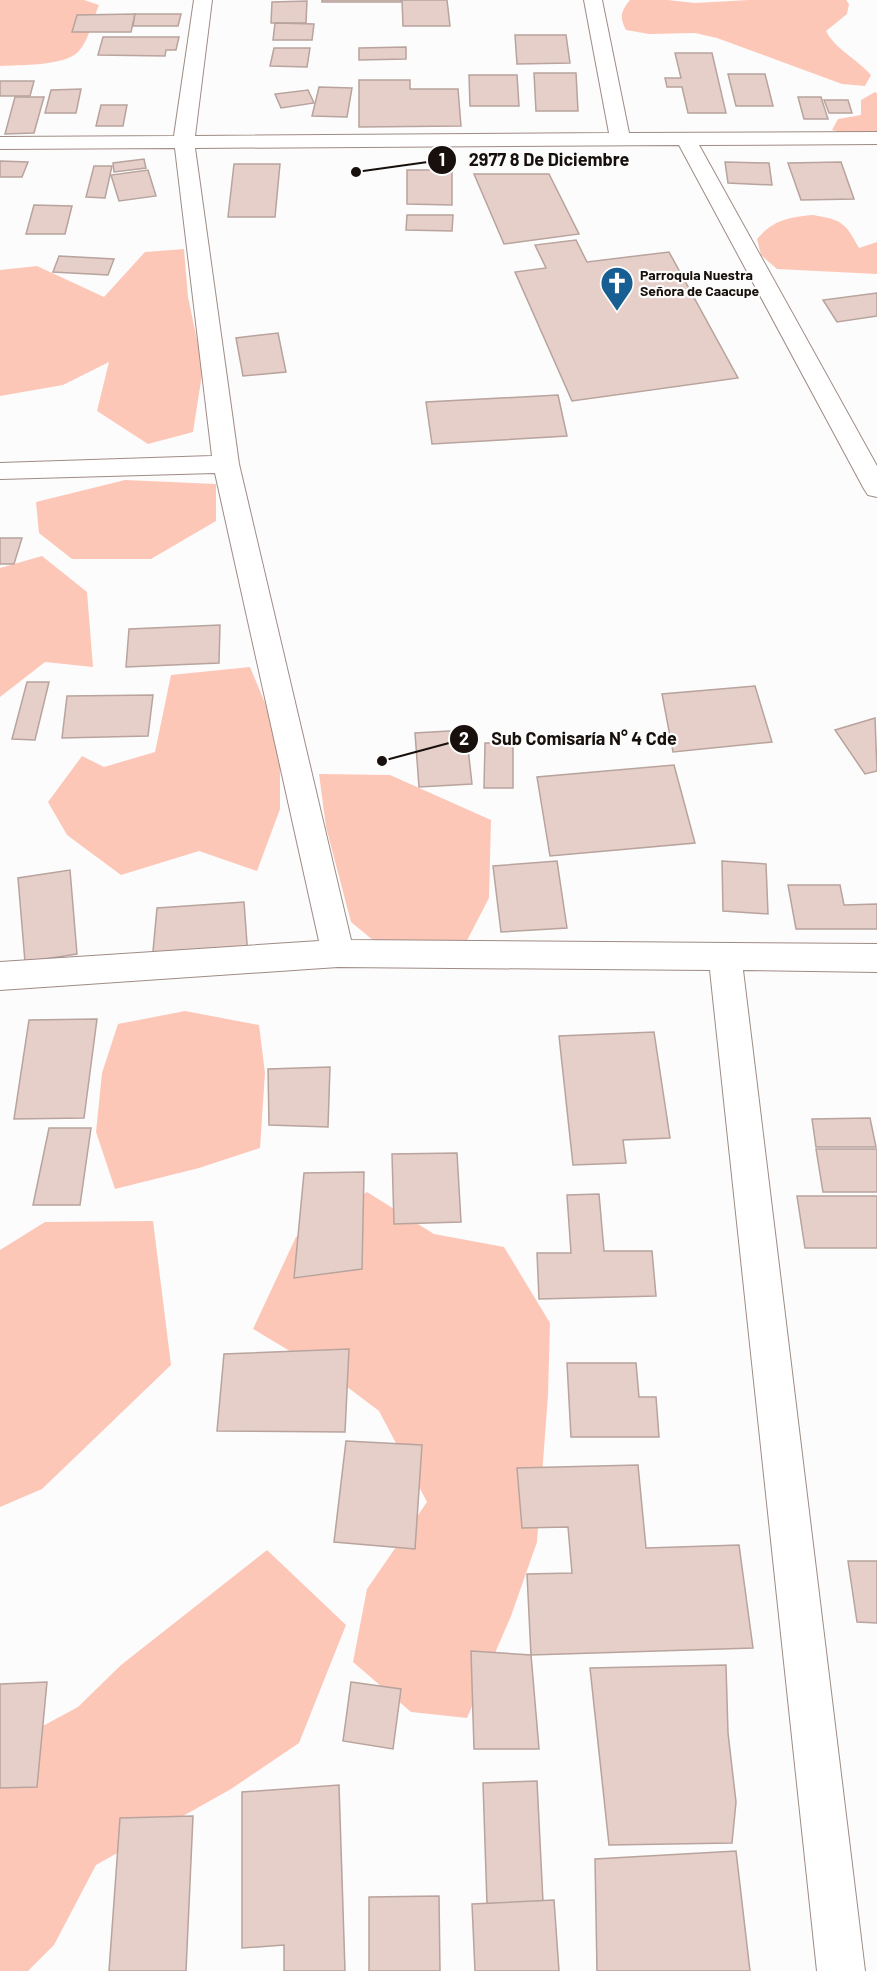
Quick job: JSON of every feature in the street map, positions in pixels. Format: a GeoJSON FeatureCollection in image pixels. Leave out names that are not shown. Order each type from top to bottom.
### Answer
{"type":"FeatureCollection","features":[{"type":"Feature","properties":{"kind":"street"},"geometry":{"type":"LineString","coordinates":[[203,0],[184,140],[226,464],[338,952]]}},
{"type":"Feature","properties":{"kind":"street"},"geometry":{"type":"LineString","coordinates":[[593,0],[620,138]]}},
{"type":"Feature","properties":{"kind":"street"},"geometry":{"type":"LineString","coordinates":[[685,138],[877,489]]}},
{"type":"Feature","properties":{"kind":"street"},"geometry":{"type":"LineString","coordinates":[[0,143],[184,140],[877,138]]}},
{"type":"Feature","properties":{"kind":"street"},"geometry":{"type":"LineString","coordinates":[[0,471],[226,464]]}},
{"type":"Feature","properties":{"kind":"street"},"geometry":{"type":"LineString","coordinates":[[0,976],[338,952],[877,958]]}},
{"type":"Feature","properties":{"kind":"street"},"geometry":{"type":"LineString","coordinates":[[725,958],[841,1971]]}},
{"type":"Feature","properties":{"kind":"shaded area"},"geometry":{"type":"Polygon","coordinates":[[[0,0],[84,0],[99,5],[85,42],[71,57],[41,64],[0,66],[0,0]]]}},
{"type":"Feature","properties":{"kind":"shaded area"},"geometry":{"type":"Polygon","coordinates":[[[630,0],[695,3],[749,0],[846,0],[849,4],[847,14],[826,31],[835,43],[871,75],[865,86],[842,84],[717,38],[695,33],[649,34],[626,30],[622,14],[630,0]]]}},
{"type":"Feature","properties":{"kind":"shaded area"},"geometry":{"type":"Polygon","coordinates":[[[877,93],[877,131],[853,136],[832,130],[838,119],[861,115],[861,100],[877,93]]]}},
{"type":"Feature","properties":{"kind":"shaded area"},"geometry":{"type":"Polygon","coordinates":[[[813,215],[842,224],[859,248],[877,242],[877,274],[777,269],[761,255],[757,239],[769,228],[789,218],[813,215]]]}},
{"type":"Feature","properties":{"kind":"shaded area"},"geometry":{"type":"Polygon","coordinates":[[[184,249],[188,297],[203,368],[193,432],[148,444],[97,411],[109,362],[63,385],[0,396],[0,270],[37,266],[104,297],[145,252],[184,249]]]}},
{"type":"Feature","properties":{"kind":"shaded area"},"geometry":{"type":"Polygon","coordinates":[[[125,480],[216,484],[216,521],[151,559],[72,559],[39,533],[36,502],[125,480]]]}},
{"type":"Feature","properties":{"kind":"shaded area"},"geometry":{"type":"Polygon","coordinates":[[[42,556],[87,592],[93,667],[45,662],[0,697],[0,568],[42,556]]]}},
{"type":"Feature","properties":{"kind":"shaded area"},"geometry":{"type":"Polygon","coordinates":[[[250,667],[280,739],[280,809],[257,871],[199,851],[121,875],[67,835],[48,802],[82,756],[104,767],[155,752],[171,675],[250,667]]]}},
{"type":"Feature","properties":{"kind":"shaded area"},"geometry":{"type":"Polygon","coordinates":[[[319,774],[390,775],[491,820],[489,898],[461,952],[396,959],[351,922],[326,827],[319,774]]]}},
{"type":"Feature","properties":{"kind":"shaded area"},"geometry":{"type":"Polygon","coordinates":[[[185,1011],[259,1025],[265,1073],[260,1148],[199,1168],[115,1189],[96,1132],[102,1073],[118,1024],[185,1011]]]}},
{"type":"Feature","properties":{"kind":"shaded area"},"geometry":{"type":"Polygon","coordinates":[[[367,1192],[434,1234],[504,1247],[550,1323],[548,1395],[537,1542],[511,1616],[467,1718],[411,1712],[353,1662],[367,1589],[427,1502],[379,1411],[338,1380],[253,1329],[296,1237],[367,1192]]]}},
{"type":"Feature","properties":{"kind":"shaded area"},"geometry":{"type":"Polygon","coordinates":[[[153,1221],[171,1365],[42,1489],[0,1507],[0,1250],[45,1222],[153,1221]]]}},
{"type":"Feature","properties":{"kind":"shaded area"},"geometry":{"type":"Polygon","coordinates":[[[267,1550],[346,1625],[299,1743],[231,1789],[96,1865],[54,1945],[28,1971],[0,1971],[0,1749],[78,1707],[121,1665],[267,1550]]]}},
{"type":"Feature","properties":{"kind":"building"},"geometry":{"type":"Polygon","coordinates":[[[322,0],[401,0],[401,2],[322,2],[322,0]]]}},
{"type":"Feature","properties":{"kind":"building"},"geometry":{"type":"Polygon","coordinates":[[[402,0],[447,0],[450,26],[403,26],[402,0]]]}},
{"type":"Feature","properties":{"kind":"building"},"geometry":{"type":"Polygon","coordinates":[[[307,1],[306,23],[271,23],[272,2],[307,1]]]}},
{"type":"Feature","properties":{"kind":"building"},"geometry":{"type":"Polygon","coordinates":[[[135,14],[131,32],[72,32],[77,15],[135,14]]]}},
{"type":"Feature","properties":{"kind":"building"},"geometry":{"type":"Polygon","coordinates":[[[135,14],[181,14],[178,26],[133,26],[135,14]]]}},
{"type":"Feature","properties":{"kind":"building"},"geometry":{"type":"Polygon","coordinates":[[[275,23],[314,24],[312,40],[273,40],[275,23]]]}},
{"type":"Feature","properties":{"kind":"building"},"geometry":{"type":"Polygon","coordinates":[[[515,35],[566,35],[570,63],[517,64],[515,35]]]}},
{"type":"Feature","properties":{"kind":"building"},"geometry":{"type":"Polygon","coordinates":[[[103,37],[179,37],[176,50],[166,50],[165,56],[98,55],[103,37]]]}},
{"type":"Feature","properties":{"kind":"building"},"geometry":{"type":"Polygon","coordinates":[[[406,47],[406,59],[359,60],[359,48],[406,47]]]}},
{"type":"Feature","properties":{"kind":"building"},"geometry":{"type":"Polygon","coordinates":[[[274,48],[310,48],[307,67],[270,66],[274,48]]]}},
{"type":"Feature","properties":{"kind":"building"},"geometry":{"type":"Polygon","coordinates":[[[675,53],[712,53],[726,113],[688,113],[682,87],[667,87],[665,78],[681,78],[675,53]]]}},
{"type":"Feature","properties":{"kind":"building"},"geometry":{"type":"Polygon","coordinates":[[[534,73],[576,73],[578,111],[536,111],[534,73]]]}},
{"type":"Feature","properties":{"kind":"building"},"geometry":{"type":"Polygon","coordinates":[[[728,74],[765,74],[773,106],[736,106],[728,74]]]}},
{"type":"Feature","properties":{"kind":"building"},"geometry":{"type":"Polygon","coordinates":[[[469,75],[517,75],[519,106],[470,106],[469,75]]]}},
{"type":"Feature","properties":{"kind":"building"},"geometry":{"type":"Polygon","coordinates":[[[359,80],[410,80],[410,89],[458,89],[461,126],[359,127],[359,80]]]}},
{"type":"Feature","properties":{"kind":"building"},"geometry":{"type":"Polygon","coordinates":[[[0,81],[34,81],[30,96],[0,96],[0,81]]]}},
{"type":"Feature","properties":{"kind":"building"},"geometry":{"type":"Polygon","coordinates":[[[319,87],[352,88],[347,117],[312,116],[319,87]]]}},
{"type":"Feature","properties":{"kind":"building"},"geometry":{"type":"Polygon","coordinates":[[[81,89],[76,113],[45,113],[51,90],[81,89]]]}},
{"type":"Feature","properties":{"kind":"building"},"geometry":{"type":"Polygon","coordinates":[[[308,90],[314,103],[281,108],[275,94],[308,90]]]}},
{"type":"Feature","properties":{"kind":"building"},"geometry":{"type":"Polygon","coordinates":[[[15,97],[44,97],[34,133],[5,134],[15,97]]]}},
{"type":"Feature","properties":{"kind":"building"},"geometry":{"type":"Polygon","coordinates":[[[798,97],[821,97],[828,119],[804,119],[798,97]]]}},
{"type":"Feature","properties":{"kind":"building"},"geometry":{"type":"Polygon","coordinates":[[[824,100],[848,100],[852,113],[829,113],[824,100]]]}},
{"type":"Feature","properties":{"kind":"building"},"geometry":{"type":"Polygon","coordinates":[[[101,105],[127,105],[123,126],[96,126],[101,105]]]}},
{"type":"Feature","properties":{"kind":"building"},"geometry":{"type":"Polygon","coordinates":[[[144,159],[146,168],[114,172],[113,163],[144,159]]]}},
{"type":"Feature","properties":{"kind":"building"},"geometry":{"type":"Polygon","coordinates":[[[0,161],[28,162],[22,177],[0,177],[0,161]]]}},
{"type":"Feature","properties":{"kind":"building"},"geometry":{"type":"Polygon","coordinates":[[[725,162],[769,163],[772,185],[728,183],[725,162]]]}},
{"type":"Feature","properties":{"kind":"building"},"geometry":{"type":"Polygon","coordinates":[[[841,162],[854,199],[801,200],[788,163],[841,162]]]}},
{"type":"Feature","properties":{"kind":"building"},"geometry":{"type":"Polygon","coordinates":[[[234,164],[280,164],[275,217],[228,217],[234,164]]]}},
{"type":"Feature","properties":{"kind":"building"},"geometry":{"type":"Polygon","coordinates":[[[94,166],[112,166],[105,198],[86,197],[94,166]]]}},
{"type":"Feature","properties":{"kind":"building"},"geometry":{"type":"Polygon","coordinates":[[[148,170],[156,196],[119,201],[111,175],[148,170]]]}},
{"type":"Feature","properties":{"kind":"building"},"geometry":{"type":"Polygon","coordinates":[[[407,170],[452,170],[452,205],[407,204],[407,170]]]}},
{"type":"Feature","properties":{"kind":"building"},"geometry":{"type":"Polygon","coordinates":[[[474,174],[549,174],[579,234],[504,244],[474,174]]]}},
{"type":"Feature","properties":{"kind":"building"},"geometry":{"type":"Polygon","coordinates":[[[34,205],[72,206],[65,234],[26,234],[34,205]]]}},
{"type":"Feature","properties":{"kind":"building"},"geometry":{"type":"Polygon","coordinates":[[[407,215],[453,215],[452,231],[406,230],[407,215]]]}},
{"type":"Feature","properties":{"kind":"building"},"geometry":{"type":"Polygon","coordinates":[[[576,240],[587,262],[669,252],[738,378],[572,401],[515,272],[546,268],[535,245],[576,240]]]}},
{"type":"Feature","properties":{"kind":"building"},"geometry":{"type":"Polygon","coordinates":[[[59,256],[114,259],[108,275],[53,272],[59,256]]]}},
{"type":"Feature","properties":{"kind":"building"},"geometry":{"type":"Polygon","coordinates":[[[877,293],[877,316],[837,322],[823,300],[877,293]]]}},
{"type":"Feature","properties":{"kind":"building"},"geometry":{"type":"Polygon","coordinates":[[[278,333],[286,372],[243,376],[236,338],[278,333]]]}},
{"type":"Feature","properties":{"kind":"building"},"geometry":{"type":"Polygon","coordinates":[[[558,395],[567,436],[432,444],[426,402],[558,395]]]}},
{"type":"Feature","properties":{"kind":"building"},"geometry":{"type":"Polygon","coordinates":[[[0,538],[22,538],[14,564],[0,564],[0,538]]]}},
{"type":"Feature","properties":{"kind":"building"},"geometry":{"type":"Polygon","coordinates":[[[220,625],[219,663],[126,667],[129,629],[220,625]]]}},
{"type":"Feature","properties":{"kind":"building"},"geometry":{"type":"Polygon","coordinates":[[[27,682],[49,682],[35,740],[12,739],[27,682]]]}},
{"type":"Feature","properties":{"kind":"building"},"geometry":{"type":"Polygon","coordinates":[[[755,686],[772,742],[673,752],[662,694],[755,686]]]}},
{"type":"Feature","properties":{"kind":"building"},"geometry":{"type":"Polygon","coordinates":[[[153,695],[148,736],[62,738],[67,696],[153,695]]]}},
{"type":"Feature","properties":{"kind":"building"},"geometry":{"type":"Polygon","coordinates":[[[875,718],[877,771],[865,774],[835,730],[875,718]]]}},
{"type":"Feature","properties":{"kind":"building"},"geometry":{"type":"Polygon","coordinates":[[[466,730],[472,784],[419,787],[415,733],[466,730]]]}},
{"type":"Feature","properties":{"kind":"building"},"geometry":{"type":"Polygon","coordinates":[[[485,743],[513,743],[513,788],[484,788],[485,743]]]}},
{"type":"Feature","properties":{"kind":"building"},"geometry":{"type":"Polygon","coordinates":[[[674,765],[695,843],[550,856],[537,777],[674,765]]]}},
{"type":"Feature","properties":{"kind":"building"},"geometry":{"type":"Polygon","coordinates":[[[557,861],[567,928],[501,932],[493,866],[557,861]]]}},
{"type":"Feature","properties":{"kind":"building"},"geometry":{"type":"Polygon","coordinates":[[[722,861],[766,864],[768,914],[723,911],[722,861]]]}},
{"type":"Feature","properties":{"kind":"building"},"geometry":{"type":"Polygon","coordinates":[[[70,870],[77,954],[25,962],[18,878],[70,870]]]}},
{"type":"Feature","properties":{"kind":"building"},"geometry":{"type":"Polygon","coordinates":[[[788,885],[840,885],[844,905],[877,904],[877,929],[796,929],[788,885]]]}},
{"type":"Feature","properties":{"kind":"building"},"geometry":{"type":"Polygon","coordinates":[[[244,902],[248,957],[152,962],[157,908],[244,902]]]}},
{"type":"Feature","properties":{"kind":"building"},"geometry":{"type":"Polygon","coordinates":[[[97,1019],[84,1118],[14,1119],[29,1020],[97,1019]]]}},
{"type":"Feature","properties":{"kind":"building"},"geometry":{"type":"Polygon","coordinates":[[[654,1032],[670,1138],[623,1140],[626,1163],[573,1165],[559,1036],[654,1032]]]}},
{"type":"Feature","properties":{"kind":"building"},"geometry":{"type":"Polygon","coordinates":[[[330,1067],[328,1127],[269,1125],[268,1069],[330,1067]]]}},
{"type":"Feature","properties":{"kind":"building"},"geometry":{"type":"Polygon","coordinates":[[[870,1118],[876,1147],[816,1147],[812,1119],[870,1118]]]}},
{"type":"Feature","properties":{"kind":"building"},"geometry":{"type":"Polygon","coordinates":[[[49,1128],[91,1128],[80,1205],[33,1205],[49,1128]]]}},
{"type":"Feature","properties":{"kind":"building"},"geometry":{"type":"Polygon","coordinates":[[[816,1149],[877,1149],[877,1192],[823,1192],[816,1149]]]}},
{"type":"Feature","properties":{"kind":"building"},"geometry":{"type":"Polygon","coordinates":[[[457,1153],[461,1222],[394,1224],[392,1154],[457,1153]]]}},
{"type":"Feature","properties":{"kind":"building"},"geometry":{"type":"Polygon","coordinates":[[[364,1172],[362,1269],[294,1278],[304,1173],[364,1172]]]}},
{"type":"Feature","properties":{"kind":"building"},"geometry":{"type":"Polygon","coordinates":[[[599,1194],[604,1251],[652,1251],[656,1296],[539,1299],[537,1253],[571,1253],[567,1195],[599,1194]]]}},
{"type":"Feature","properties":{"kind":"building"},"geometry":{"type":"Polygon","coordinates":[[[797,1196],[877,1196],[877,1248],[805,1248],[797,1196]]]}},
{"type":"Feature","properties":{"kind":"building"},"geometry":{"type":"Polygon","coordinates":[[[349,1349],[345,1432],[217,1431],[224,1354],[349,1349]]]}},
{"type":"Feature","properties":{"kind":"building"},"geometry":{"type":"Polygon","coordinates":[[[567,1363],[636,1363],[639,1397],[656,1397],[659,1437],[571,1437],[567,1363]]]}},
{"type":"Feature","properties":{"kind":"building"},"geometry":{"type":"Polygon","coordinates":[[[346,1441],[422,1445],[415,1549],[334,1542],[346,1441]]]}},
{"type":"Feature","properties":{"kind":"building"},"geometry":{"type":"Polygon","coordinates":[[[638,1465],[646,1548],[739,1545],[753,1648],[531,1655],[527,1574],[572,1573],[568,1527],[522,1528],[517,1468],[638,1465]]]}},
{"type":"Feature","properties":{"kind":"building"},"geometry":{"type":"Polygon","coordinates":[[[848,1561],[877,1561],[877,1623],[857,1622],[848,1561]]]}},
{"type":"Feature","properties":{"kind":"building"},"geometry":{"type":"Polygon","coordinates":[[[471,1651],[531,1655],[539,1749],[474,1749],[471,1651]]]}},
{"type":"Feature","properties":{"kind":"building"},"geometry":{"type":"Polygon","coordinates":[[[726,1665],[728,1733],[736,1802],[732,1843],[609,1845],[590,1668],[726,1665]]]}},
{"type":"Feature","properties":{"kind":"building"},"geometry":{"type":"Polygon","coordinates":[[[47,1682],[37,1787],[0,1788],[0,1684],[47,1682]]]}},
{"type":"Feature","properties":{"kind":"building"},"geometry":{"type":"Polygon","coordinates":[[[351,1682],[401,1689],[393,1749],[343,1741],[351,1682]]]}},
{"type":"Feature","properties":{"kind":"building"},"geometry":{"type":"Polygon","coordinates":[[[537,1781],[543,1902],[487,1904],[483,1783],[537,1781]]]}},
{"type":"Feature","properties":{"kind":"building"},"geometry":{"type":"Polygon","coordinates":[[[339,1785],[345,1971],[284,1971],[284,1945],[242,1948],[242,1792],[339,1785]]]}},
{"type":"Feature","properties":{"kind":"building"},"geometry":{"type":"Polygon","coordinates":[[[193,1816],[186,1971],[109,1971],[120,1818],[193,1816]]]}},
{"type":"Feature","properties":{"kind":"building"},"geometry":{"type":"Polygon","coordinates":[[[736,1851],[750,1971],[597,1971],[595,1859],[736,1851]]]}},
{"type":"Feature","properties":{"kind":"building"},"geometry":{"type":"Polygon","coordinates":[[[439,1896],[440,1971],[369,1971],[369,1897],[439,1896]]]}},
{"type":"Feature","properties":{"kind":"building"},"geometry":{"type":"Polygon","coordinates":[[[554,1900],[559,1971],[475,1971],[472,1904],[554,1900]]]}},
{"type":"Feature","properties":{"kind":"place","name":"2977 8 De Diciembre"},"geometry":{"type":"Point","coordinates":[356,172]}},
{"type":"Feature","properties":{"kind":"place","name":"Parroquia Nuestra Señora de Caacupe"},"geometry":{"type":"Point","coordinates":[617,312]}},
{"type":"Feature","properties":{"kind":"place","name":"Sub Comisaría N° 4 Cde"},"geometry":{"type":"Point","coordinates":[382,761]}}]}
